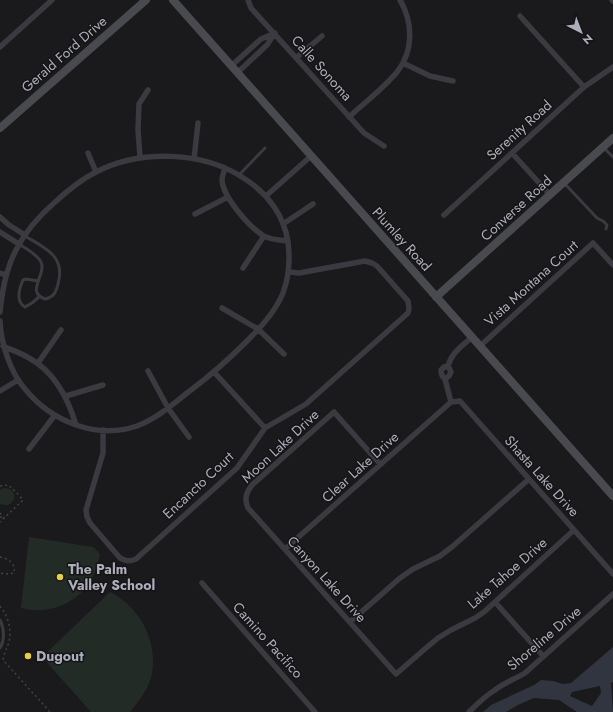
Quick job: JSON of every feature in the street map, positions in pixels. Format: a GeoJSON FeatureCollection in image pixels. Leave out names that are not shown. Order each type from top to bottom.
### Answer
{"type":"FeatureCollection","features":[{"type":"Feature","properties":{"kind":"street"},"geometry":{"type":"LineString","coordinates":[[0,47],[52,0]]}},
{"type":"Feature","properties":{"kind":"street","name":"Gerald Ford Drive"},"geometry":{"type":"LineString","coordinates":[[0,128],[146,0]]}},
{"type":"Feature","properties":{"kind":"street","name":"Plumley Road"},"geometry":{"type":"LineString","coordinates":[[173,0],[613,496]]}},
{"type":"Feature","properties":{"kind":"street","name":"Calle Sonoma"},"geometry":{"type":"LineString","coordinates":[[248,0],[251,8],[349,117],[364,133],[384,146]]}},
{"type":"Feature","properties":{"kind":"street"},"geometry":{"type":"LineString","coordinates":[[349,117],[389,81],[403,63],[409,48],[410,33],[405,9],[400,0]]}},
{"type":"Feature","properties":{"kind":"street"},"geometry":{"type":"LineString","coordinates":[[520,16],[584,87]]}},
{"type":"Feature","properties":{"kind":"street"},"geometry":{"type":"LineString","coordinates":[[231,66],[261,39],[274,33]]}},
{"type":"Feature","properties":{"kind":"street"},"geometry":{"type":"LineString","coordinates":[[237,73],[267,45],[274,33]]}},
{"type":"Feature","properties":{"kind":"street"},"geometry":{"type":"LineString","coordinates":[[296,58],[322,36]]}},
{"type":"Feature","properties":{"kind":"street"},"geometry":{"type":"LineString","coordinates":[[403,63],[430,76],[453,81]]}},
{"type":"Feature","properties":{"kind":"street","name":"Serenity Road"},"geometry":{"type":"LineString","coordinates":[[444,215],[584,87],[613,67]]}},
{"type":"Feature","properties":{"kind":"street"},"geometry":{"type":"LineString","coordinates":[[140,157],[138,130],[139,104],[148,90]]}},
{"type":"Feature","properties":{"kind":"street"},"geometry":{"type":"LineString","coordinates":[[194,159],[198,123]]}},
{"type":"Feature","properties":{"kind":"street","name":"Converse Road"},"geometry":{"type":"LineString","coordinates":[[436,297],[613,138]]}},
{"type":"Feature","properties":{"kind":"street"},"geometry":{"type":"LineString","coordinates":[[88,153],[96,172]]}},
{"type":"Feature","properties":{"kind":"street"},"geometry":{"type":"LineString","coordinates":[[512,153],[550,195]]}},
{"type":"Feature","properties":{"kind":"street"},"geometry":{"type":"LineString","coordinates":[[0,312],[3,274],[14,252],[36,221],[66,192],[82,180],[111,165],[140,157],[162,156],[194,159],[211,163],[239,174],[256,186],[275,208],[283,224],[288,241],[289,272],[283,294],[268,318],[214,372],[158,415],[136,426],[122,429],[104,430],[86,428],[76,425],[44,408],[34,399],[18,380],[4,346],[0,330],[0,321]]}},
{"type":"Feature","properties":{"kind":"street"},"geometry":{"type":"LineString","coordinates":[[266,196],[311,156]]}},
{"type":"Feature","properties":{"kind":"street"},"geometry":{"type":"LineString","coordinates":[[225,168],[222,180],[224,189],[244,219],[264,236],[288,241]]}},
{"type":"Feature","properties":{"kind":"street"},"geometry":{"type":"LineString","coordinates":[[195,214],[228,197]]}},
{"type":"Feature","properties":{"kind":"street"},"geometry":{"type":"LineString","coordinates":[[283,224],[314,204]]}},
{"type":"Feature","properties":{"kind":"street"},"geometry":{"type":"LineString","coordinates":[[0,217],[25,236]]}},
{"type":"Feature","properties":{"kind":"street"},"geometry":{"type":"LineString","coordinates":[[0,232],[19,244]]}},
{"type":"Feature","properties":{"kind":"street"},"geometry":{"type":"LineString","coordinates":[[244,268],[264,236]]}},
{"type":"Feature","properties":{"kind":"street","name":"Vista Montana Court"},"geometry":{"type":"LineString","coordinates":[[480,346],[593,243],[613,265]]}},
{"type":"Feature","properties":{"kind":"street","name":"Encancto Court"},"geometry":{"type":"LineString","coordinates":[[104,430],[103,453],[86,510],[87,517],[90,523],[120,558],[126,561],[131,561],[136,559],[237,468],[265,428],[306,404],[408,313],[410,308],[408,301],[377,266],[372,263],[365,261],[299,273],[289,272]]}},
{"type":"Feature","properties":{"kind":"street"},"geometry":{"type":"LineString","coordinates":[[222,308],[258,329],[284,354]]}},
{"type":"Feature","properties":{"kind":"street"},"geometry":{"type":"LineString","coordinates":[[38,363],[61,330]]}},
{"type":"Feature","properties":{"kind":"street"},"geometry":{"type":"LineString","coordinates":[[451,402],[441,370],[448,366],[453,354],[472,337]]}},
{"type":"Feature","properties":{"kind":"street"},"geometry":{"type":"LineString","coordinates":[[4,346],[38,363],[48,371],[66,396],[76,425]]}},
{"type":"Feature","properties":{"kind":"street"},"geometry":{"type":"LineString","coordinates":[[148,371],[168,408],[189,437]]}},
{"type":"Feature","properties":{"kind":"street"},"geometry":{"type":"LineString","coordinates":[[214,372],[265,428]]}},
{"type":"Feature","properties":{"kind":"street"},"geometry":{"type":"LineString","coordinates":[[0,391],[18,380]]}},
{"type":"Feature","properties":{"kind":"street"},"geometry":{"type":"LineString","coordinates":[[66,396],[103,385]]}},
{"type":"Feature","properties":{"kind":"street","name":"Shasta Lake Drive"},"geometry":{"type":"LineString","coordinates":[[451,402],[460,401],[613,574]]}},
{"type":"Feature","properties":{"kind":"street","name":"Clear Lake Drive"},"geometry":{"type":"LineString","coordinates":[[285,549],[451,402]]}},
{"type":"Feature","properties":{"kind":"street","name":"Moon Lake Drive"},"geometry":{"type":"LineString","coordinates":[[245,498],[247,491],[252,485],[334,412],[380,464]]}},
{"type":"Feature","properties":{"kind":"street"},"geometry":{"type":"LineString","coordinates":[[29,449],[55,415]]}},
{"type":"Feature","properties":{"kind":"street"},"geometry":{"type":"LineString","coordinates":[[350,622],[400,578],[413,569],[440,556],[453,546],[529,479]]}},
{"type":"Feature","properties":{"kind":"street","name":"Canyon Lake Drive"},"geometry":{"type":"LineString","coordinates":[[245,498],[248,508],[396,674]]}},
{"type":"Feature","properties":{"kind":"street","name":"Lake Tahoe Drive"},"geometry":{"type":"LineString","coordinates":[[396,674],[438,638],[475,618],[495,602],[574,530]]}},
{"type":"Feature","properties":{"kind":"street","name":"Camino Pacifico"},"geometry":{"type":"LineString","coordinates":[[202,583],[315,712]]}},
{"type":"Feature","properties":{"kind":"street","name":"Shoreline Drive"},"geometry":{"type":"LineString","coordinates":[[468,712],[488,694],[520,676],[613,594]]}},
{"type":"Feature","properties":{"kind":"street"},"geometry":{"type":"LineString","coordinates":[[495,602],[543,656]]}},
{"type":"Feature","properties":{"kind":"lane"},"geometry":{"type":"LineString","coordinates":[[603,146],[613,157]]}},
{"type":"Feature","properties":{"kind":"lane"},"geometry":{"type":"LineString","coordinates":[[239,174],[265,148]]}},
{"type":"Feature","properties":{"kind":"lane"},"geometry":{"type":"LineString","coordinates":[[563,182],[597,218],[607,225],[606,229]]}},
{"type":"Feature","properties":{"kind":"lane"},"geometry":{"type":"LineString","coordinates":[[19,244],[41,261],[42,268],[36,288],[40,296],[45,299],[52,296],[55,293],[60,277],[59,264],[50,251],[25,236]]}},
{"type":"Feature","properties":{"kind":"lane"},"geometry":{"type":"LineString","coordinates":[[38,281],[23,280],[19,300],[25,307],[32,304],[40,296]]}},
{"type":"Feature","properties":{"kind":"lane"},"geometry":{"type":"LineString","coordinates":[[0,620],[3,640],[0,648]]}},
{"type":"Feature","properties":{"kind":"path"},"geometry":{"type":"LineString","coordinates":[[0,486],[8,485],[15,490],[23,500],[0,522]]}},
{"type":"Feature","properties":{"kind":"path"},"geometry":{"type":"LineString","coordinates":[[0,513],[4,518]]}},
{"type":"Feature","properties":{"kind":"path"},"geometry":{"type":"LineString","coordinates":[[0,517],[4,518]]}},
{"type":"Feature","properties":{"kind":"path"},"geometry":{"type":"LineString","coordinates":[[0,557],[7,559],[12,563],[15,569],[14,573],[0,573]]}},
{"type":"Feature","properties":{"kind":"path"},"geometry":{"type":"LineString","coordinates":[[0,606],[5,612],[10,632],[9,641],[4,654],[4,660],[50,712]]}},
{"type":"Feature","properties":{"kind":"shaded area"},"geometry":{"type":"Polygon","coordinates":[[[3,488],[9,489],[14,495],[12,502],[5,505],[0,503],[0,490],[3,488]]]}},
{"type":"Feature","properties":{"kind":"shaded area"},"geometry":{"type":"Polygon","coordinates":[[[29,537],[93,547],[100,554],[92,578],[86,587],[71,601],[52,609],[31,610],[21,608],[29,537]]]}},
{"type":"Feature","properties":{"kind":"shaded area"},"geometry":{"type":"Polygon","coordinates":[[[110,592],[133,609],[145,627],[152,647],[153,668],[151,678],[145,692],[130,712],[91,712],[42,657],[110,592]]]}},
{"type":"Feature","properties":{"kind":"shaded area"},"geometry":{"type":"Polygon","coordinates":[[[613,647],[613,682],[611,683],[613,712],[577,712],[559,700],[534,698],[506,712],[483,712],[491,705],[534,685],[541,680],[563,684],[571,683],[613,647]],[[600,686],[572,692],[570,696],[592,706],[601,693],[600,686]]]}},
{"type":"Feature","properties":{"kind":"place","name":"The Palm Valley School"},"geometry":{"type":"Point","coordinates":[60,577]}},
{"type":"Feature","properties":{"kind":"place","name":"Dugout"},"geometry":{"type":"Point","coordinates":[28,656]}}]}
